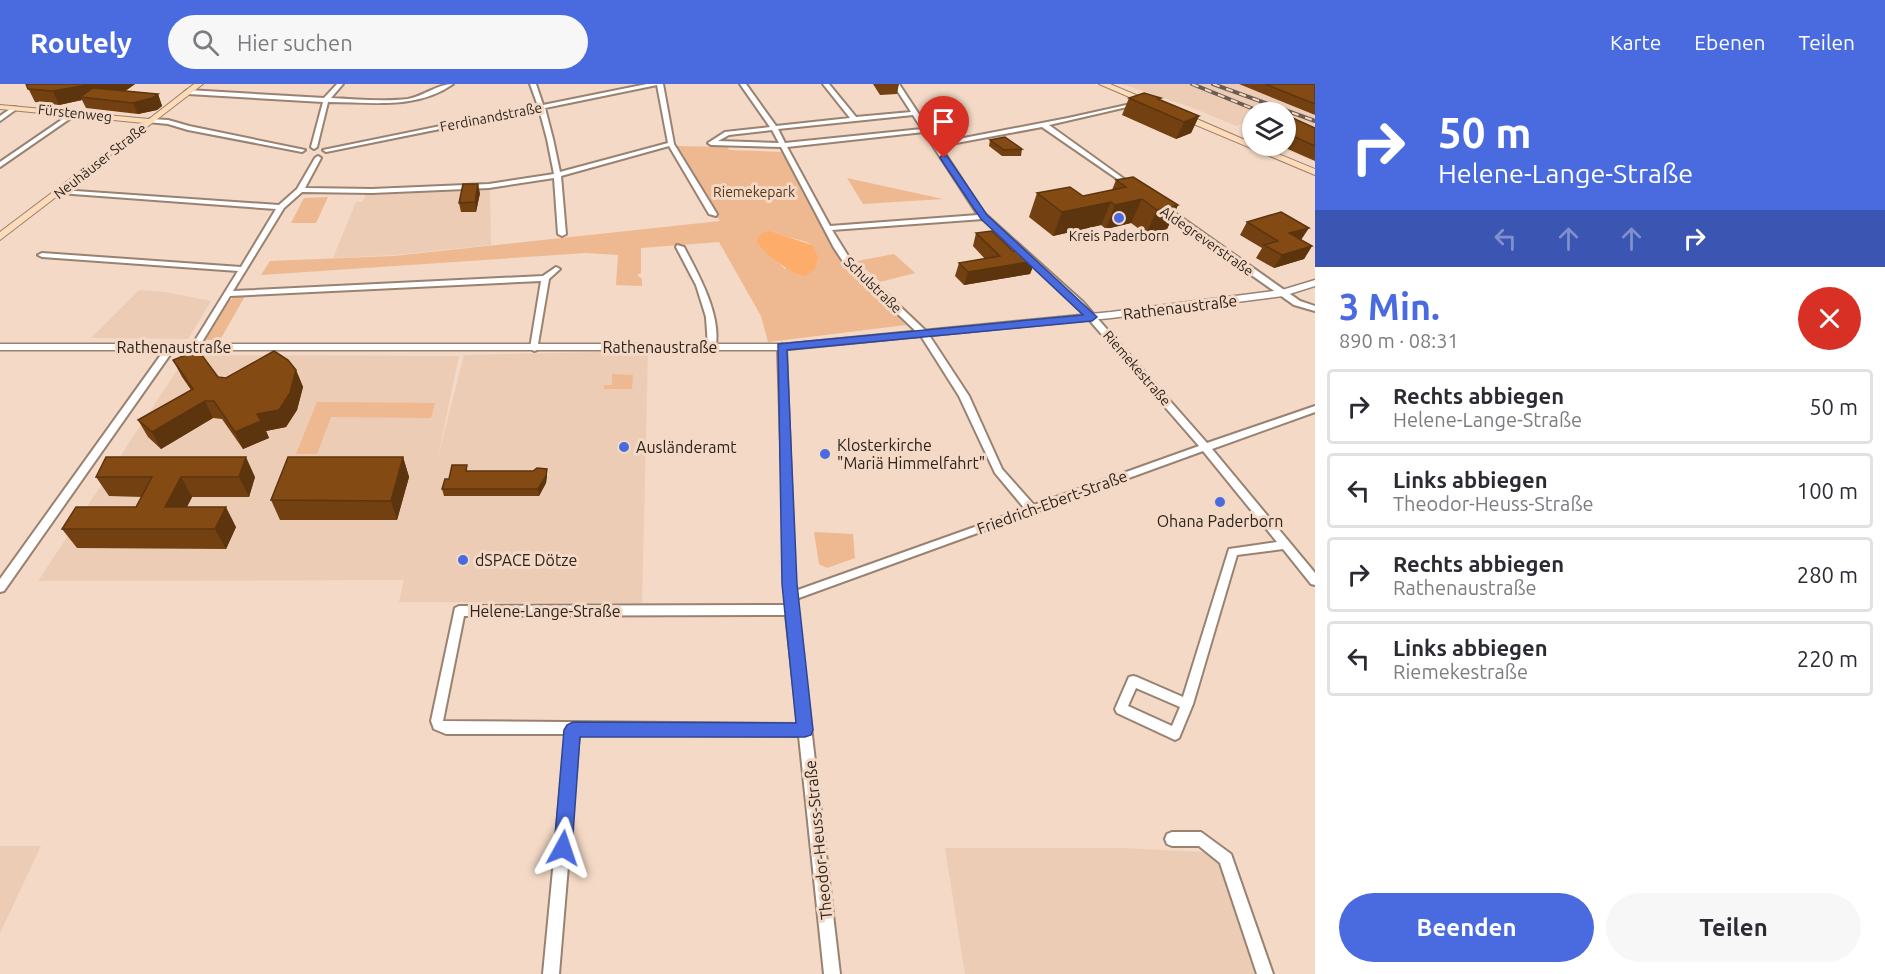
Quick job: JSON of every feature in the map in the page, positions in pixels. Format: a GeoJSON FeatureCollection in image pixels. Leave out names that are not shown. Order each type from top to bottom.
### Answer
{"type":"FeatureCollection","features":[{"type":"Feature","properties":{"kind":"main road","name":"Neuhäuser Straße"},"geometry":{"type":"LineString","coordinates":[[0,237],[199,84]]}},
{"type":"Feature","properties":{"kind":"main road"},"geometry":{"type":"LineString","coordinates":[[1103,84],[1155,102]]}},
{"type":"Feature","properties":{"kind":"main road"},"geometry":{"type":"LineString","coordinates":[[1114,84],[1155,102]]}},
{"type":"Feature","properties":{"kind":"main road","name":"Fürstenweg"},"geometry":{"type":"LineString","coordinates":[[0,107],[150,121]]}},
{"type":"Feature","properties":{"kind":"main road"},"geometry":{"type":"LineString","coordinates":[[1242,137],[1169,108],[1242,140]]}},
{"type":"Feature","properties":{"kind":"main road"},"geometry":{"type":"LineString","coordinates":[[1278,156],[1315,172]]}},
{"type":"Feature","properties":{"kind":"main road"},"geometry":{"type":"LineString","coordinates":[[1288,156],[1315,167]]}},
{"type":"Feature","properties":{"kind":"street"},"geometry":{"type":"LineString","coordinates":[[314,147],[326,100],[340,84]]}},
{"type":"Feature","properties":{"kind":"street"},"geometry":{"type":"LineString","coordinates":[[188,92],[326,100],[413,100],[450,84]]}},
{"type":"Feature","properties":{"kind":"street"},"geometry":{"type":"LineString","coordinates":[[533,84],[542,107],[558,174],[562,234]]}},
{"type":"Feature","properties":{"kind":"street"},"geometry":{"type":"LineString","coordinates":[[658,84],[671,144],[713,214]]}},
{"type":"Feature","properties":{"kind":"street","name":"Ferdinandstraße"},"geometry":{"type":"LineString","coordinates":[[326,150],[658,84]]}},
{"type":"Feature","properties":{"kind":"street","name":"Schulstraße"},"geometry":{"type":"LineString","coordinates":[[742,84],[774,126],[826,228],[847,261],[924,334],[964,396],[998,471],[1031,509]]}},
{"type":"Feature","properties":{"kind":"street"},"geometry":{"type":"LineString","coordinates":[[826,84],[853,118]]}},
{"type":"Feature","properties":{"kind":"street","name":"Riemekestraße"},"geometry":{"type":"LineString","coordinates":[[896,84],[984,217],[1092,317],[1205,447],[1315,581]]}},
{"type":"Feature","properties":{"kind":"street"},"geometry":{"type":"LineString","coordinates":[[935,145],[1155,102]]}},
{"type":"Feature","properties":{"kind":"street"},"geometry":{"type":"LineString","coordinates":[[0,119],[15,108]]}},
{"type":"Feature","properties":{"kind":"street"},"geometry":{"type":"LineString","coordinates":[[0,165],[75,113]]}},
{"type":"Feature","properties":{"kind":"street"},"geometry":{"type":"LineString","coordinates":[[915,113],[727,132],[711,143],[784,145],[926,130]]}},
{"type":"Feature","properties":{"kind":"street"},"geometry":{"type":"LineString","coordinates":[[150,121],[302,150],[314,147],[326,150],[325,154],[311,158],[300,156],[302,150]]}},
{"type":"Feature","properties":{"kind":"street","name":"Aldegreverstraße"},"geometry":{"type":"LineString","coordinates":[[1044,125],[1142,195]]}},
{"type":"Feature","properties":{"kind":"street"},"geometry":{"type":"LineString","coordinates":[[300,190],[460,189],[512,183],[558,174],[671,144]]}},
{"type":"Feature","properties":{"kind":"street"},"geometry":{"type":"LineString","coordinates":[[195,347],[281,207],[300,190],[311,158]]}},
{"type":"Feature","properties":{"kind":"street"},"geometry":{"type":"LineString","coordinates":[[61,192],[281,207]]}},
{"type":"Feature","properties":{"kind":"street","name":"Aldegreverstraße"},"geometry":{"type":"LineString","coordinates":[[1158,206],[1297,303],[1315,309]]}},
{"type":"Feature","properties":{"kind":"street"},"geometry":{"type":"LineString","coordinates":[[826,228],[984,217]]}},
{"type":"Feature","properties":{"kind":"street"},"geometry":{"type":"LineString","coordinates":[[680,247],[700,285],[710,316],[712,347]]}},
{"type":"Feature","properties":{"kind":"street"},"geometry":{"type":"LineString","coordinates":[[42,255],[243,269]]}},
{"type":"Feature","properties":{"kind":"street"},"geometry":{"type":"LineString","coordinates":[[227,294],[545,278],[556,269]]}},
{"type":"Feature","properties":{"kind":"street"},"geometry":{"type":"LineString","coordinates":[[534,348],[545,278]]}},
{"type":"Feature","properties":{"kind":"street","name":"Rathenaustraße"},"geometry":{"type":"LineString","coordinates":[[0,347],[782,347],[1092,317],[1283,293],[1315,283]]}},
{"type":"Feature","properties":{"kind":"street"},"geometry":{"type":"LineString","coordinates":[[0,588],[171,347]]}},
{"type":"Feature","properties":{"kind":"street","name":"Theodor-Heuss-Straße"},"geometry":{"type":"LineString","coordinates":[[782,347],[790,595],[832,974]]}},
{"type":"Feature","properties":{"kind":"street","name":"Friedrich-Ebert-Straße"},"geometry":{"type":"LineString","coordinates":[[790,595],[799,595],[1031,509],[1315,409]]}},
{"type":"Feature","properties":{"kind":"street"},"geometry":{"type":"LineString","coordinates":[[1187,704],[1133,681],[1121,709],[1175,735],[1187,704],[1233,552],[1285,545]]}},
{"type":"Feature","properties":{"kind":"street","name":"Helene-Lange-Straße"},"geometry":{"type":"LineString","coordinates":[[792,610],[459,611],[437,721],[438,725],[446,728],[805,730]]}},
{"type":"Feature","properties":{"kind":"street"},"geometry":{"type":"LineString","coordinates":[[551,974],[573,730]]}},
{"type":"Feature","properties":{"kind":"street"},"geometry":{"type":"LineString","coordinates":[[1172,839],[1201,839],[1226,859],[1265,974]]}},
{"type":"Feature","properties":{"kind":"shaded area"},"geometry":{"type":"Polygon","coordinates":[[[1122,84],[1315,84],[1315,162],[1296,154],[1296,102],[1242,102],[1242,124],[1236,126],[1196,109],[1122,84]]]}},
{"type":"Feature","properties":{"kind":"shaded area"},"geometry":{"type":"Polygon","coordinates":[[[490,190],[491,245],[395,255],[333,258],[356,202],[362,202],[366,195],[490,190]]]}},
{"type":"Feature","properties":{"kind":"shaded area"},"geometry":{"type":"Polygon","coordinates":[[[769,231],[812,245],[818,257],[815,269],[805,276],[799,275],[771,257],[756,241],[762,233],[769,231]]]}},
{"type":"Feature","properties":{"kind":"shaded area"},"geometry":{"type":"Polygon","coordinates":[[[139,290],[166,292],[211,301],[188,339],[91,338],[139,290]]]}},
{"type":"Feature","properties":{"kind":"shaded area"},"geometry":{"type":"Polygon","coordinates":[[[648,351],[642,603],[399,602],[404,580],[38,581],[187,355],[459,356],[437,461],[464,355],[648,351]]]}},
{"type":"Feature","properties":{"kind":"shaded area"},"geometry":{"type":"Polygon","coordinates":[[[0,846],[41,846],[0,933],[0,846]]]}},
{"type":"Feature","properties":{"kind":"shaded area"},"geometry":{"type":"Polygon","coordinates":[[[945,848],[1122,848],[1202,852],[1218,862],[1257,974],[965,974],[945,848]]]}},
{"type":"Feature","properties":{"kind":"green space","name":"Riemekepark"},"geometry":{"type":"Polygon","coordinates":[[[677,146],[728,147],[729,150],[782,152],[834,249],[844,263],[906,325],[768,342],[761,316],[719,242],[641,248],[641,273],[637,275],[642,279],[642,286],[616,285],[618,255],[586,253],[261,275],[270,261],[394,256],[720,221],[677,146]],[[776,233],[756,241],[785,269],[812,245],[776,233]]]}},
{"type":"Feature","properties":{"kind":"green space"},"geometry":{"type":"Polygon","coordinates":[[[847,178],[943,199],[863,204],[847,178]]]}},
{"type":"Feature","properties":{"kind":"green space"},"geometry":{"type":"Polygon","coordinates":[[[328,197],[316,223],[291,223],[304,198],[328,197]]]}},
{"type":"Feature","properties":{"kind":"green space"},"geometry":{"type":"Polygon","coordinates":[[[894,254],[915,273],[880,282],[857,261],[894,254]]]}},
{"type":"Feature","properties":{"kind":"green space"},"geometry":{"type":"Polygon","coordinates":[[[245,296],[220,340],[205,340],[228,301],[235,297],[245,296]]]}},
{"type":"Feature","properties":{"kind":"green space"},"geometry":{"type":"Polygon","coordinates":[[[612,374],[633,375],[632,389],[604,389],[604,385],[612,385],[612,374]]]}},
{"type":"Feature","properties":{"kind":"green space"},"geometry":{"type":"Polygon","coordinates":[[[317,402],[435,403],[431,418],[331,417],[317,454],[296,454],[317,402]]]}},
{"type":"Feature","properties":{"kind":"green space"},"geometry":{"type":"Polygon","coordinates":[[[814,532],[853,534],[855,558],[827,568],[819,564],[814,532]]]}},
{"type":"Feature","properties":{"kind":"building"},"geometry":{"type":"Polygon","coordinates":[[[26,84],[93,84],[53,91],[28,89],[26,84]]]}},
{"type":"Feature","properties":{"kind":"building"},"geometry":{"type":"Polygon","coordinates":[[[1265,84],[1315,84],[1315,104],[1265,84]]]}},
{"type":"Feature","properties":{"kind":"building"},"geometry":{"type":"Polygon","coordinates":[[[93,88],[158,94],[133,103],[80,97],[93,88]]]}},
{"type":"Feature","properties":{"kind":"building"},"geometry":{"type":"Polygon","coordinates":[[[1144,93],[1161,98],[1158,99],[1199,116],[1184,122],[1129,98],[1144,93]]]}},
{"type":"Feature","properties":{"kind":"building"},"geometry":{"type":"Polygon","coordinates":[[[1296,119],[1315,128],[1315,146],[1296,137],[1296,119]]]}},
{"type":"Feature","properties":{"kind":"building"},"geometry":{"type":"Polygon","coordinates":[[[1005,137],[1022,149],[1004,150],[990,140],[1005,137]]]}},
{"type":"Feature","properties":{"kind":"building"},"geometry":{"type":"Polygon","coordinates":[[[1133,177],[1178,205],[1157,210],[1142,199],[1115,205],[1111,202],[1062,212],[1037,193],[1070,187],[1083,196],[1126,187],[1116,180],[1133,177]]]}},
{"type":"Feature","properties":{"kind":"building"},"geometry":{"type":"Polygon","coordinates":[[[463,184],[478,184],[475,202],[459,203],[463,184]]]}},
{"type":"Feature","properties":{"kind":"building"},"geometry":{"type":"Polygon","coordinates":[[[1281,212],[1309,228],[1289,233],[1312,246],[1282,255],[1264,245],[1278,241],[1247,222],[1281,212]]]}},
{"type":"Feature","properties":{"kind":"building"},"geometry":{"type":"Polygon","coordinates":[[[992,231],[1013,251],[1025,252],[1035,261],[968,272],[959,263],[1000,256],[976,233],[992,231]]]}},
{"type":"Feature","properties":{"kind":"building"},"geometry":{"type":"Polygon","coordinates":[[[198,350],[218,377],[226,378],[274,351],[288,360],[296,370],[290,393],[279,410],[257,414],[261,421],[235,432],[214,401],[205,401],[152,432],[138,420],[193,389],[173,360],[198,350]]]}},
{"type":"Feature","properties":{"kind":"building"},"geometry":{"type":"Polygon","coordinates":[[[106,457],[246,457],[239,477],[181,477],[165,507],[226,507],[215,529],[62,529],[76,507],[136,507],[152,477],[96,477],[106,457]]]}},
{"type":"Feature","properties":{"kind":"building"},"geometry":{"type":"Polygon","coordinates":[[[288,457],[403,457],[391,501],[271,500],[288,457]]]}},
{"type":"Feature","properties":{"kind":"building"},"geometry":{"type":"Polygon","coordinates":[[[452,465],[467,465],[466,471],[547,469],[546,476],[538,489],[442,489],[445,479],[449,479],[452,465]]]}},
{"type":"Feature","properties":{"kind":"railway"},"geometry":{"type":"LineString","coordinates":[[1192,84],[1242,104]]}},
{"type":"Feature","properties":{"kind":"railway"},"geometry":{"type":"LineString","coordinates":[[1213,84],[1315,121]]}},
{"type":"Feature","properties":{"kind":"place","name":"Kreis Paderborn"},"geometry":{"type":"Point","coordinates":[1119,218]}},
{"type":"Feature","properties":{"kind":"place","name":"Ausländeramt"},"geometry":{"type":"Point","coordinates":[624,447]}},
{"type":"Feature","properties":{"kind":"place","name":"Klosterkirche \"Mariä Himmelfahrt\""},"geometry":{"type":"Point","coordinates":[825,454]}},
{"type":"Feature","properties":{"kind":"place","name":"Ohana Paderborn"},"geometry":{"type":"Point","coordinates":[1220,502]}},
{"type":"Feature","properties":{"kind":"place","name":"dSPACE Dötze"},"geometry":{"type":"Point","coordinates":[463,560]}},
{"type":"Feature","properties":{"kind":"route"},"geometry":{"type":"LineString","coordinates":[[563,848],[573,730],[805,730],[789,584],[782,347],[1092,317],[984,217],[944,158]]}}]}
